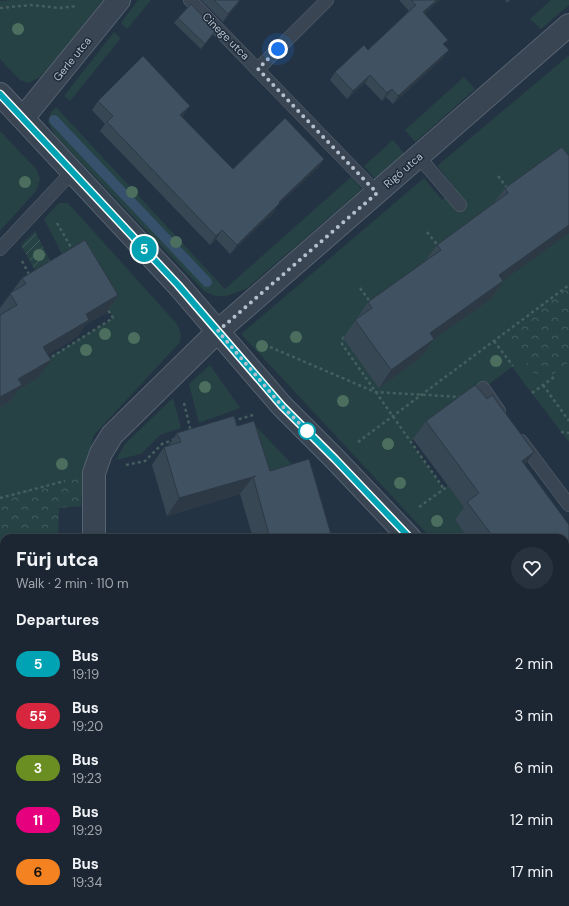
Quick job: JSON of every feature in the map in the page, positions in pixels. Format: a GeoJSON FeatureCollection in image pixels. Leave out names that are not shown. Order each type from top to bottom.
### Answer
{"type":"FeatureCollection","features":[{"type":"Feature","properties":{"kind":"street","name":"Gerle utca"},"geometry":{"type":"LineString","coordinates":[[23,118],[120,0]]}},
{"type":"Feature","properties":{"kind":"street","name":"Rigó utca"},"geometry":{"type":"LineString","coordinates":[[94,534],[94,473],[101,453],[112,435],[218,331],[569,25]]}},
{"type":"Feature","properties":{"kind":"street"},"geometry":{"type":"LineString","coordinates":[[0,94],[178,285],[282,406],[335,459],[403,531]]}},
{"type":"Feature","properties":{"kind":"lane","name":"Cinege utca"},"geometry":{"type":"LineString","coordinates":[[190,0],[377,193]]}},
{"type":"Feature","properties":{"kind":"lane"},"geometry":{"type":"LineString","coordinates":[[258,69],[327,0]]}},
{"type":"Feature","properties":{"kind":"lane"},"geometry":{"type":"LineString","coordinates":[[419,156],[460,205]]}},
{"type":"Feature","properties":{"kind":"lane"},"geometry":{"type":"LineString","coordinates":[[0,249],[72,172]]}},
{"type":"Feature","properties":{"kind":"lane"},"geometry":{"type":"LineString","coordinates":[[483,388],[507,422]]}},
{"type":"Feature","properties":{"kind":"lane"},"geometry":{"type":"LineString","coordinates":[[516,433],[569,505]]}},
{"type":"Feature","properties":{"kind":"path"},"geometry":{"type":"LineString","coordinates":[[0,8],[31,5],[60,8],[79,6]]}},
{"type":"Feature","properties":{"kind":"path"},"geometry":{"type":"LineString","coordinates":[[498,176],[510,192]]}},
{"type":"Feature","properties":{"kind":"path"},"geometry":{"type":"LineString","coordinates":[[44,202],[76,255]]}},
{"type":"Feature","properties":{"kind":"path"},"geometry":{"type":"LineString","coordinates":[[427,232],[441,250]]}},
{"type":"Feature","properties":{"kind":"path"},"geometry":{"type":"LineString","coordinates":[[335,459],[569,285]]}},
{"type":"Feature","properties":{"kind":"path"},"geometry":{"type":"LineString","coordinates":[[360,288],[374,307]]}},
{"type":"Feature","properties":{"kind":"path"},"geometry":{"type":"LineString","coordinates":[[41,363],[113,318],[106,305]]}},
{"type":"Feature","properties":{"kind":"path"},"geometry":{"type":"LineString","coordinates":[[348,334],[343,338],[342,344],[444,489]]}},
{"type":"Feature","properties":{"kind":"path"},"geometry":{"type":"LineString","coordinates":[[494,341],[512,366]]}},
{"type":"Feature","properties":{"kind":"path"},"geometry":{"type":"LineString","coordinates":[[269,346],[375,392],[470,397],[483,388]]}},
{"type":"Feature","properties":{"kind":"path"},"geometry":{"type":"LineString","coordinates":[[176,372],[193,438]]}},
{"type":"Feature","properties":{"kind":"path"},"geometry":{"type":"LineString","coordinates":[[532,393],[554,377]]}},
{"type":"Feature","properties":{"kind":"path"},"geometry":{"type":"LineString","coordinates":[[543,385],[569,421]]}},
{"type":"Feature","properties":{"kind":"path"},"geometry":{"type":"LineString","coordinates":[[229,422],[282,406]]}},
{"type":"Feature","properties":{"kind":"path"},"geometry":{"type":"LineString","coordinates":[[561,432],[569,434]]}},
{"type":"Feature","properties":{"kind":"path"},"geometry":{"type":"LineString","coordinates":[[0,498],[145,461],[162,444],[177,439]]}},
{"type":"Feature","properties":{"kind":"path"},"geometry":{"type":"LineString","coordinates":[[403,531],[452,482]]}},
{"type":"Feature","properties":{"kind":"green space"},"geometry":{"type":"Polygon","coordinates":[[[103,0],[53,63],[40,77],[29,83],[20,80],[0,59],[0,1],[103,0]]]}},
{"type":"Feature","properties":{"kind":"green space"},"geometry":{"type":"Polygon","coordinates":[[[138,0],[151,0],[127,29],[121,23],[138,0]]]}},
{"type":"Feature","properties":{"kind":"green space"},"geometry":{"type":"Polygon","coordinates":[[[551,0],[569,0],[569,5],[541,29],[530,19],[551,0]]]}},
{"type":"Feature","properties":{"kind":"green space"},"geometry":{"type":"Polygon","coordinates":[[[114,32],[121,38],[70,101],[64,96],[114,32]]]}},
{"type":"Feature","properties":{"kind":"green space"},"geometry":{"type":"Polygon","coordinates":[[[569,56],[569,442],[512,367],[410,442],[444,489],[452,482],[471,508],[455,520],[465,534],[427,534],[241,334],[424,178],[442,200],[456,189],[437,166],[569,56]]]}},
{"type":"Feature","properties":{"kind":"green space"},"geometry":{"type":"Polygon","coordinates":[[[464,77],[475,89],[415,142],[405,130],[464,77]]]}},
{"type":"Feature","properties":{"kind":"green space"},"geometry":{"type":"Polygon","coordinates":[[[56,107],[225,289],[351,177],[362,189],[246,289],[225,296],[216,296],[204,291],[55,135],[48,122],[51,112],[56,107]]]}},
{"type":"Feature","properties":{"kind":"green space"},"geometry":{"type":"Polygon","coordinates":[[[0,131],[37,170],[40,179],[36,191],[0,231],[0,131]]]}},
{"type":"Feature","properties":{"kind":"green space"},"geometry":{"type":"Polygon","coordinates":[[[393,140],[404,153],[375,179],[364,166],[393,140]]]}},
{"type":"Feature","properties":{"kind":"green space"},"geometry":{"type":"Polygon","coordinates":[[[59,203],[68,203],[176,323],[181,333],[180,342],[94,435],[83,476],[0,523],[0,407],[9,402],[6,397],[41,363],[113,318],[72,249],[62,254],[44,219],[59,203]]]}},
{"type":"Feature","properties":{"kind":"green space"},"geometry":{"type":"Polygon","coordinates":[[[35,231],[52,265],[37,274],[21,245],[35,231]]]}},
{"type":"Feature","properties":{"kind":"green space"},"geometry":{"type":"Polygon","coordinates":[[[569,285],[569,362],[552,375],[534,374],[504,333],[569,285]]]}},
{"type":"Feature","properties":{"kind":"green space"},"geometry":{"type":"Polygon","coordinates":[[[210,365],[240,408],[199,423],[189,384],[210,365]]]}},
{"type":"Feature","properties":{"kind":"green space"},"geometry":{"type":"Polygon","coordinates":[[[173,398],[181,428],[160,435],[141,454],[116,460],[125,444],[173,398]]]}},
{"type":"Feature","properties":{"kind":"green space"},"geometry":{"type":"Polygon","coordinates":[[[254,424],[302,475],[257,489],[254,424]]]}},
{"type":"Feature","properties":{"kind":"green space"},"geometry":{"type":"Polygon","coordinates":[[[83,476],[81,506],[59,508],[58,534],[0,534],[0,504],[11,495],[83,476]]]}},
{"type":"Feature","properties":{"kind":"building"},"geometry":{"type":"Polygon","coordinates":[[[214,0],[240,0],[228,14],[214,0]]]}},
{"type":"Feature","properties":{"kind":"building"},"geometry":{"type":"Polygon","coordinates":[[[411,0],[437,0],[423,12],[448,40],[443,44],[449,50],[398,96],[392,89],[387,93],[370,75],[353,91],[335,72],[364,45],[368,50],[416,5],[411,0]]]}},
{"type":"Feature","properties":{"kind":"building"},"geometry":{"type":"Polygon","coordinates":[[[191,4],[216,30],[205,44],[178,18],[191,4]]]}},
{"type":"Feature","properties":{"kind":"building"},"geometry":{"type":"Polygon","coordinates":[[[143,56],[190,106],[180,115],[233,169],[285,118],[324,159],[237,245],[222,230],[216,236],[107,122],[113,116],[98,101],[143,56]]]}},
{"type":"Feature","properties":{"kind":"building"},"geometry":{"type":"Polygon","coordinates":[[[562,147],[569,155],[569,225],[499,275],[503,281],[430,333],[434,339],[391,370],[355,320],[372,308],[368,302],[441,250],[437,245],[508,193],[505,188],[562,147]]]}},
{"type":"Feature","properties":{"kind":"building"},"geometry":{"type":"Polygon","coordinates":[[[85,240],[118,295],[86,314],[89,320],[43,347],[51,360],[18,379],[22,385],[0,397],[0,315],[17,305],[10,293],[26,284],[22,278],[85,240]]]}},
{"type":"Feature","properties":{"kind":"building"},"geometry":{"type":"Polygon","coordinates":[[[475,385],[487,399],[492,395],[534,452],[522,461],[569,525],[569,534],[491,534],[467,502],[479,493],[426,421],[475,385]]]}},
{"type":"Feature","properties":{"kind":"building"},"geometry":{"type":"Polygon","coordinates":[[[234,416],[237,426],[254,421],[270,471],[309,459],[331,534],[269,534],[253,477],[256,476],[179,498],[164,447],[181,442],[177,433],[234,416]]]}},
{"type":"Feature","properties":{"kind":"waterway"},"geometry":{"type":"LineString","coordinates":[[54,120],[207,282]]}},
{"type":"Feature","properties":{"kind":"bus line","name":"5"},"geometry":{"type":"LineString","coordinates":[[0,94],[178,285],[282,406],[406,534]]}},
{"type":"Feature","properties":{"kind":"route"},"geometry":{"type":"LineString","coordinates":[[278,49],[258,69],[377,193],[218,331],[282,406],[307,431]]}}]}
